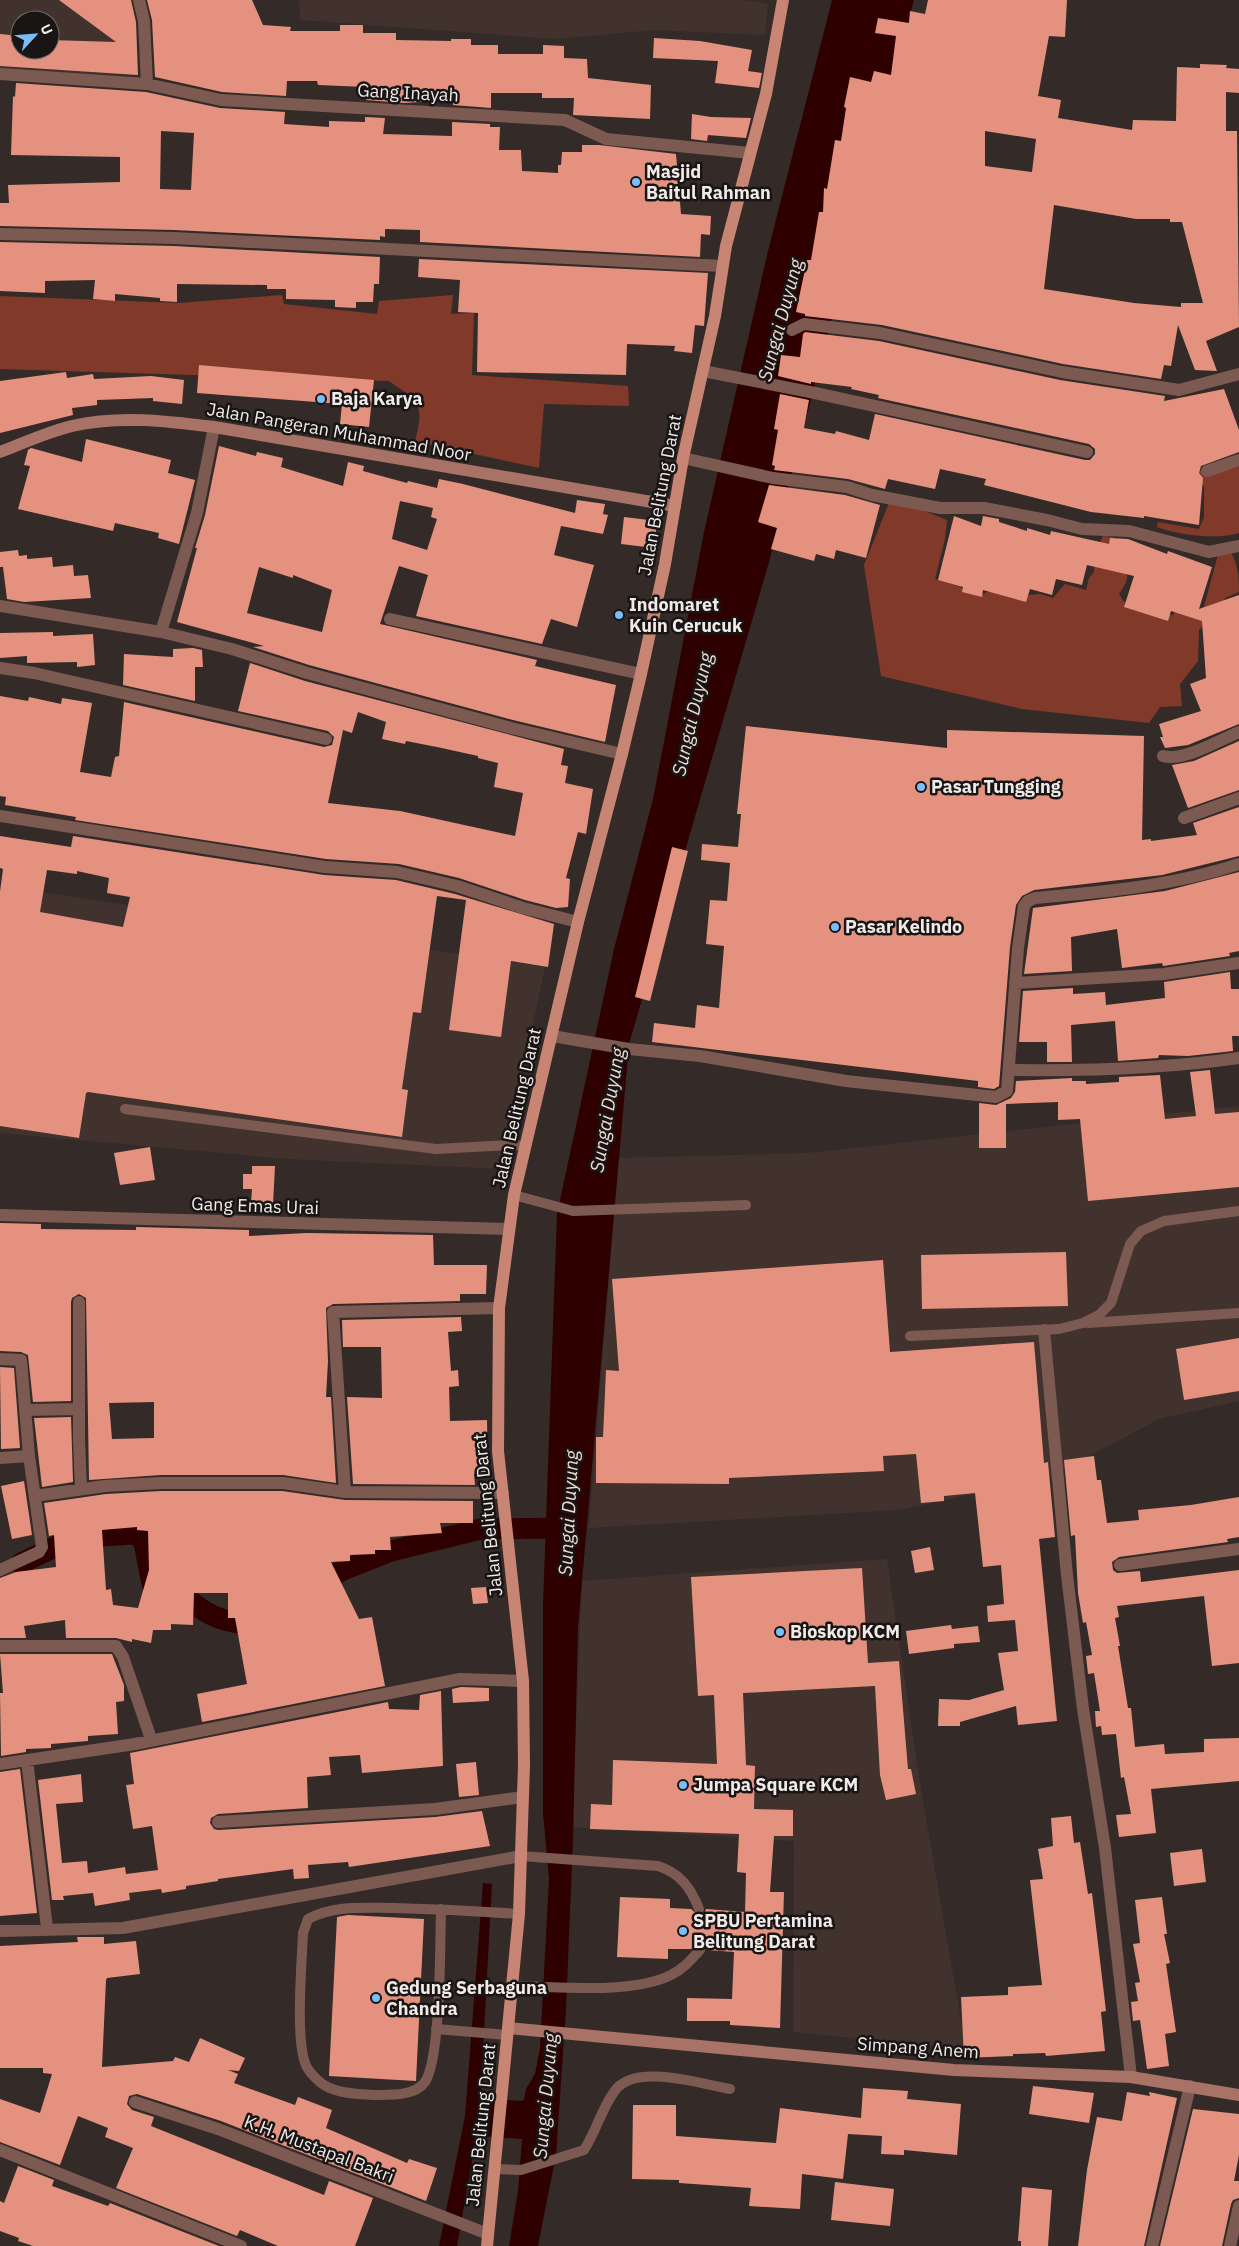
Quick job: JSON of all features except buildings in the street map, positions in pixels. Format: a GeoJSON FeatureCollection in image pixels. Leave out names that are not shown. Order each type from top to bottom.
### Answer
{"type":"FeatureCollection","features":[{"type":"Feature","properties":{"kind":"main road","name":"Jalan Belitung Darat"},"geometry":{"type":"LineString","coordinates":[[487,2240],[503,2092],[519,1914],[522,1856],[523,1680],[505,1517],[497,1414],[499,1308],[508,1229],[524,1146],[541,1088],[578,922],[641,674],[683,458],[703,371],[722,266],[766,94],[782,0]]}},
{"type":"Feature","properties":{"kind":"street"},"geometry":{"type":"LineString","coordinates":[[139,0],[144,21],[147,84]]}},
{"type":"Feature","properties":{"kind":"street","name":"Gang Inayah"},"geometry":{"type":"LineString","coordinates":[[0,74],[147,84],[220,100],[566,120],[606,139],[750,153]]}},
{"type":"Feature","properties":{"kind":"street"},"geometry":{"type":"LineString","coordinates":[[0,234],[174,238],[722,266]]}},
{"type":"Feature","properties":{"kind":"street"},"geometry":{"type":"LineString","coordinates":[[792,330],[804,324],[880,333],[1062,372],[1179,390],[1239,374]]}},
{"type":"Feature","properties":{"kind":"street"},"geometry":{"type":"LineString","coordinates":[[703,371],[815,393],[1087,452]]}},
{"type":"Feature","properties":{"kind":"street","name":"Jalan Pangeran Muhammad Noor"},"geometry":{"type":"LineString","coordinates":[[0,452],[49,433],[96,422],[155,420],[214,427],[675,506]]}},
{"type":"Feature","properties":{"kind":"street"},"geometry":{"type":"LineString","coordinates":[[162,632],[197,513],[214,427]]}},
{"type":"Feature","properties":{"kind":"street"},"geometry":{"type":"LineString","coordinates":[[683,458],[773,478],[847,487],[872,495],[940,508],[984,508],[1082,529],[1129,531],[1209,552],[1239,546]]}},
{"type":"Feature","properties":{"kind":"street"},"geometry":{"type":"LineString","coordinates":[[1207,471],[1239,460]]}},
{"type":"Feature","properties":{"kind":"street"},"geometry":{"type":"LineString","coordinates":[[0,606],[162,632],[232,648],[307,673],[511,728],[622,754]]}},
{"type":"Feature","properties":{"kind":"street"},"geometry":{"type":"LineString","coordinates":[[390,620],[641,674]]}},
{"type":"Feature","properties":{"kind":"street"},"geometry":{"type":"LineString","coordinates":[[0,668],[34,673],[326,739]]}},
{"type":"Feature","properties":{"kind":"street"},"geometry":{"type":"LineString","coordinates":[[1164,756],[1172,758],[1200,750],[1239,732]]}},
{"type":"Feature","properties":{"kind":"street"},"geometry":{"type":"LineString","coordinates":[[1184,818],[1239,798]]}},
{"type":"Feature","properties":{"kind":"street"},"geometry":{"type":"LineString","coordinates":[[0,816],[325,866],[397,872],[457,886],[523,908],[578,922]]}},
{"type":"Feature","properties":{"kind":"street"},"geometry":{"type":"LineString","coordinates":[[552,1036],[598,1045],[700,1056],[846,1081],[996,1097],[1007,1091],[1015,983],[1023,913],[1028,901],[1035,898],[1103,892],[1201,876],[1239,864]]}},
{"type":"Feature","properties":{"kind":"street"},"geometry":{"type":"LineString","coordinates":[[1015,983],[1164,974],[1239,963]]}},
{"type":"Feature","properties":{"kind":"street"},"geometry":{"type":"LineString","coordinates":[[1010,1070],[1094,1070],[1239,1058]]}},
{"type":"Feature","properties":{"kind":"street","name":"Gang Emas Urai"},"geometry":{"type":"LineString","coordinates":[[0,1215],[508,1229]]}},
{"type":"Feature","properties":{"kind":"street"},"geometry":{"type":"LineString","coordinates":[[79,1302],[78,1409],[81,1489]]}},
{"type":"Feature","properties":{"kind":"street"},"geometry":{"type":"LineString","coordinates":[[345,1492],[333,1312],[499,1308]]}},
{"type":"Feature","properties":{"kind":"street"},"geometry":{"type":"LineString","coordinates":[[1044,1330],[1067,1575],[1083,1709],[1105,1848],[1131,2078]]}},
{"type":"Feature","properties":{"kind":"street"},"geometry":{"type":"LineString","coordinates":[[0,1359],[21,1360],[29,1456],[41,1550],[0,1570]]}},
{"type":"Feature","properties":{"kind":"street"},"geometry":{"type":"LineString","coordinates":[[25,1410],[78,1409]]}},
{"type":"Feature","properties":{"kind":"street"},"geometry":{"type":"LineString","coordinates":[[0,1458],[29,1456]]}},
{"type":"Feature","properties":{"kind":"street"},"geometry":{"type":"LineString","coordinates":[[35,1496],[81,1489],[161,1483],[283,1483],[345,1492],[503,1494]]}},
{"type":"Feature","properties":{"kind":"street"},"geometry":{"type":"LineString","coordinates":[[1120,1565],[1239,1549]]}},
{"type":"Feature","properties":{"kind":"street"},"geometry":{"type":"LineString","coordinates":[[0,1646],[116,1646],[124,1657],[151,1739]]}},
{"type":"Feature","properties":{"kind":"street"},"geometry":{"type":"LineString","coordinates":[[0,1764],[135,1744],[151,1739],[460,1679],[523,1680]]}},
{"type":"Feature","properties":{"kind":"street"},"geometry":{"type":"LineString","coordinates":[[27,1760],[47,1928]]}},
{"type":"Feature","properties":{"kind":"street"},"geometry":{"type":"LineString","coordinates":[[218,1822],[434,1809],[523,1797]]}},
{"type":"Feature","properties":{"kind":"street"},"geometry":{"type":"LineString","coordinates":[[0,1931],[47,1928],[123,1928],[522,1856]]}},
{"type":"Feature","properties":{"kind":"street","name":"Simpang Anem"},"geometry":{"type":"LineString","coordinates":[[508,2031],[537,2031],[954,2070],[1131,2078],[1239,2095]]}},
{"type":"Feature","properties":{"kind":"street"},"geometry":{"type":"LineString","coordinates":[[1152,2246],[1190,2086]]}},
{"type":"Feature","properties":{"kind":"street","name":"K.H. Mustapal Bakri"},"geometry":{"type":"LineString","coordinates":[[135,2102],[218,2129],[487,2240]]}},
{"type":"Feature","properties":{"kind":"street"},"geometry":{"type":"LineString","coordinates":[[0,2150],[241,2246]]}},
{"type":"Feature","properties":{"kind":"street"},"geometry":{"type":"LineString","coordinates":[[1230,2246],[1239,2206]]}},
{"type":"Feature","properties":{"kind":"lane"},"geometry":{"type":"LineString","coordinates":[[125,1109],[436,1149],[524,1146]]}},
{"type":"Feature","properties":{"kind":"lane"},"geometry":{"type":"LineString","coordinates":[[514,1195],[573,1211],[746,1205]]}},
{"type":"Feature","properties":{"kind":"lane"},"geometry":{"type":"LineString","coordinates":[[910,1336],[1058,1330],[1083,1323],[1099,1315],[1111,1303],[1130,1244],[1141,1231],[1164,1221],[1239,1211]]}},
{"type":"Feature","properties":{"kind":"lane"},"geometry":{"type":"LineString","coordinates":[[1083,1323],[1239,1313]]}},
{"type":"Feature","properties":{"kind":"lane"},"geometry":{"type":"LineString","coordinates":[[522,1856],[658,1866],[670,1869],[693,1893],[699,1909]]}},
{"type":"Feature","properties":{"kind":"lane"},"geometry":{"type":"LineString","coordinates":[[441,1909],[436,2029],[431,2068],[425,2082],[415,2090],[405,2093],[360,2094],[335,2090],[323,2085],[307,2068],[301,2045],[303,1933],[308,1918],[323,1911],[344,1908],[441,1909],[519,1914]]}},
{"type":"Feature","properties":{"kind":"lane"},"geometry":{"type":"LineString","coordinates":[[512,1986],[624,1987],[656,1982],[684,1967],[700,1950]]}},
{"type":"Feature","properties":{"kind":"lane"},"geometry":{"type":"LineString","coordinates":[[436,2029],[508,2031]]}},
{"type":"Feature","properties":{"kind":"lane"},"geometry":{"type":"LineString","coordinates":[[495,2169],[521,2170],[584,2150],[615,2090],[630,2080],[648,2076],[730,2089]]}},
{"type":"Feature","properties":{"kind":"shaded area"},"geometry":{"type":"Polygon","coordinates":[[[0,0],[120,0],[131,8],[134,76],[0,70],[0,0]]]}},
{"type":"Feature","properties":{"kind":"shaded area"},"geometry":{"type":"Polygon","coordinates":[[[299,0],[745,0],[768,4],[765,35],[654,30],[556,39],[300,20],[299,0]]]}},
{"type":"Feature","properties":{"kind":"shaded area"},"geometry":{"type":"Polygon","coordinates":[[[282,295],[284,304],[377,314],[379,301],[453,295],[451,314],[474,313],[472,375],[628,386],[629,406],[544,404],[539,468],[415,441],[419,419],[417,405],[413,399],[389,381],[0,369],[0,296],[178,303],[282,295]]]}},
{"type":"Feature","properties":{"kind":"shaded area"},"geometry":{"type":"Polygon","coordinates":[[[1239,461],[1239,533],[1220,536],[1198,536],[1157,527],[1158,522],[1199,529],[1204,517],[1204,486],[1188,474],[1239,461]]]}},
{"type":"Feature","properties":{"kind":"shaded area"},"geometry":{"type":"Polygon","coordinates":[[[891,498],[947,520],[945,539],[935,579],[954,584],[966,590],[983,594],[991,590],[1029,595],[1040,594],[1053,598],[1065,584],[1086,590],[1089,578],[1094,572],[1095,553],[1103,536],[1113,537],[1115,548],[1126,568],[1127,579],[1119,594],[1124,602],[1164,615],[1173,615],[1177,608],[1203,610],[1218,555],[1231,553],[1237,567],[1239,592],[1225,598],[1220,608],[1199,630],[1198,661],[1180,684],[1182,706],[1160,707],[1149,723],[1022,709],[881,676],[864,565],[891,498]]]}},
{"type":"Feature","properties":{"kind":"shaded area"},"geometry":{"type":"Polygon","coordinates":[[[0,886],[545,967],[502,1169],[288,1159],[0,1133],[0,886]]]}},
{"type":"Feature","properties":{"kind":"shaded area"},"geometry":{"type":"Polygon","coordinates":[[[1239,1106],[1239,1401],[1159,1419],[1046,1479],[898,1510],[589,1528],[618,1158],[807,1153],[1239,1106]]]}},
{"type":"Feature","properties":{"kind":"shaded area"},"geometry":{"type":"Polygon","coordinates":[[[887,1559],[919,1778],[966,2049],[793,2032],[794,1841],[572,1827],[582,1581],[887,1559]]]}},
{"type":"Feature","properties":{"kind":"water","name":"Sungai Duyung"},"geometry":{"type":"Polygon","coordinates":[[[832,0],[914,0],[769,562],[629,1044],[578,1627],[573,1840],[566,2009],[556,2155],[538,2246],[509,2246],[518,2191],[522,2139],[479,2136],[475,2144],[457,2246],[439,2246],[465,2116],[483,1883],[492,1884],[481,2088],[484,2099],[522,2101],[526,2089],[535,2074],[540,2048],[549,1879],[543,1813],[543,1605],[557,1214],[614,949],[653,799],[704,532],[768,251],[832,0]]]}},
{"type":"Feature","properties":{"kind":"waterway","name":"Sungai Duyung"},"geometry":{"type":"LineString","coordinates":[[312,1588],[343,1570],[391,1551],[481,1529],[567,1528]]}},
{"type":"Feature","properties":{"kind":"waterway"},"geometry":{"type":"LineString","coordinates":[[21,1563],[74,1538],[132,1534],[143,1538],[152,1584],[174,1590],[206,1612],[219,1618],[248,1624],[263,1623]]}},
{"type":"Feature","properties":{"kind":"place","name":"Masjid Baitul Rahman"},"geometry":{"type":"Point","coordinates":[636,182]}},
{"type":"Feature","properties":{"kind":"place","name":"Baja Karya"},"geometry":{"type":"Point","coordinates":[321,399]}},
{"type":"Feature","properties":{"kind":"place","name":"Indomaret Kuin Cerucuk"},"geometry":{"type":"Point","coordinates":[619,615]}},
{"type":"Feature","properties":{"kind":"place","name":"Pasar Tungging"},"geometry":{"type":"Point","coordinates":[921,787]}},
{"type":"Feature","properties":{"kind":"place","name":"Pasar Kelindo"},"geometry":{"type":"Point","coordinates":[835,927]}},
{"type":"Feature","properties":{"kind":"place","name":"Bioskop KCM"},"geometry":{"type":"Point","coordinates":[780,1632]}},
{"type":"Feature","properties":{"kind":"place","name":"Jumpa Square KCM"},"geometry":{"type":"Point","coordinates":[683,1785]}},
{"type":"Feature","properties":{"kind":"place","name":"SPBU Pertamina Belitung Darat"},"geometry":{"type":"Point","coordinates":[683,1931]}},
{"type":"Feature","properties":{"kind":"place","name":"Gedung Serbaguna Chandra"},"geometry":{"type":"Point","coordinates":[376,1998]}}]}
